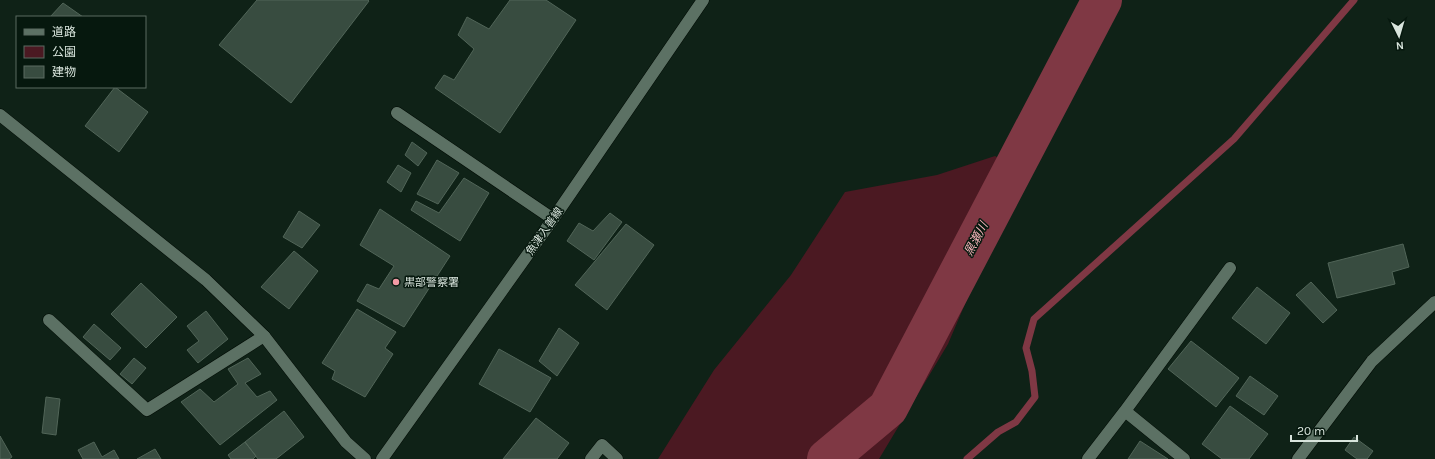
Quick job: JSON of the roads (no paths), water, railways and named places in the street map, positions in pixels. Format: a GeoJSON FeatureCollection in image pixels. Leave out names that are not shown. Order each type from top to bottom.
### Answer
{"type":"FeatureCollection","features":[{"type":"Feature","properties":{"kind":"street","name":"魚津入善線"},"geometry":{"type":"LineString","coordinates":[[382,459],[553,218],[703,0]]}},
{"type":"Feature","properties":{"kind":"street"},"geometry":{"type":"LineString","coordinates":[[397,113],[553,218]]}},
{"type":"Feature","properties":{"kind":"street"},"geometry":{"type":"LineString","coordinates":[[0,115],[206,280],[264,336],[346,442],[366,459]]}},
{"type":"Feature","properties":{"kind":"street"},"geometry":{"type":"LineString","coordinates":[[1088,459],[1230,268]]}},
{"type":"Feature","properties":{"kind":"street"},"geometry":{"type":"LineString","coordinates":[[1298,459],[1372,360],[1435,302]]}},
{"type":"Feature","properties":{"kind":"street"},"geometry":{"type":"LineString","coordinates":[[49,320],[146,410],[264,336]]}},
{"type":"Feature","properties":{"kind":"street"},"geometry":{"type":"LineString","coordinates":[[1125,411],[1184,459]]}},
{"type":"Feature","properties":{"kind":"street"},"geometry":{"type":"LineString","coordinates":[[591,459],[602,445],[617,459]]}},
{"type":"Feature","properties":{"kind":"waterway","name":"黒瀬川"},"geometry":{"type":"LineString","coordinates":[[827,459],[888,408],[1102,0]]}},
{"type":"Feature","properties":{"kind":"waterway"},"geometry":{"type":"LineString","coordinates":[[967,459],[998,432],[1016,422],[1035,397],[1032,371],[1026,348],[1034,319],[1234,139],[1354,0]]}},
{"type":"Feature","properties":{"kind":"place","name":"黒部警察署"},"geometry":{"type":"Point","coordinates":[396,282]}}]}
